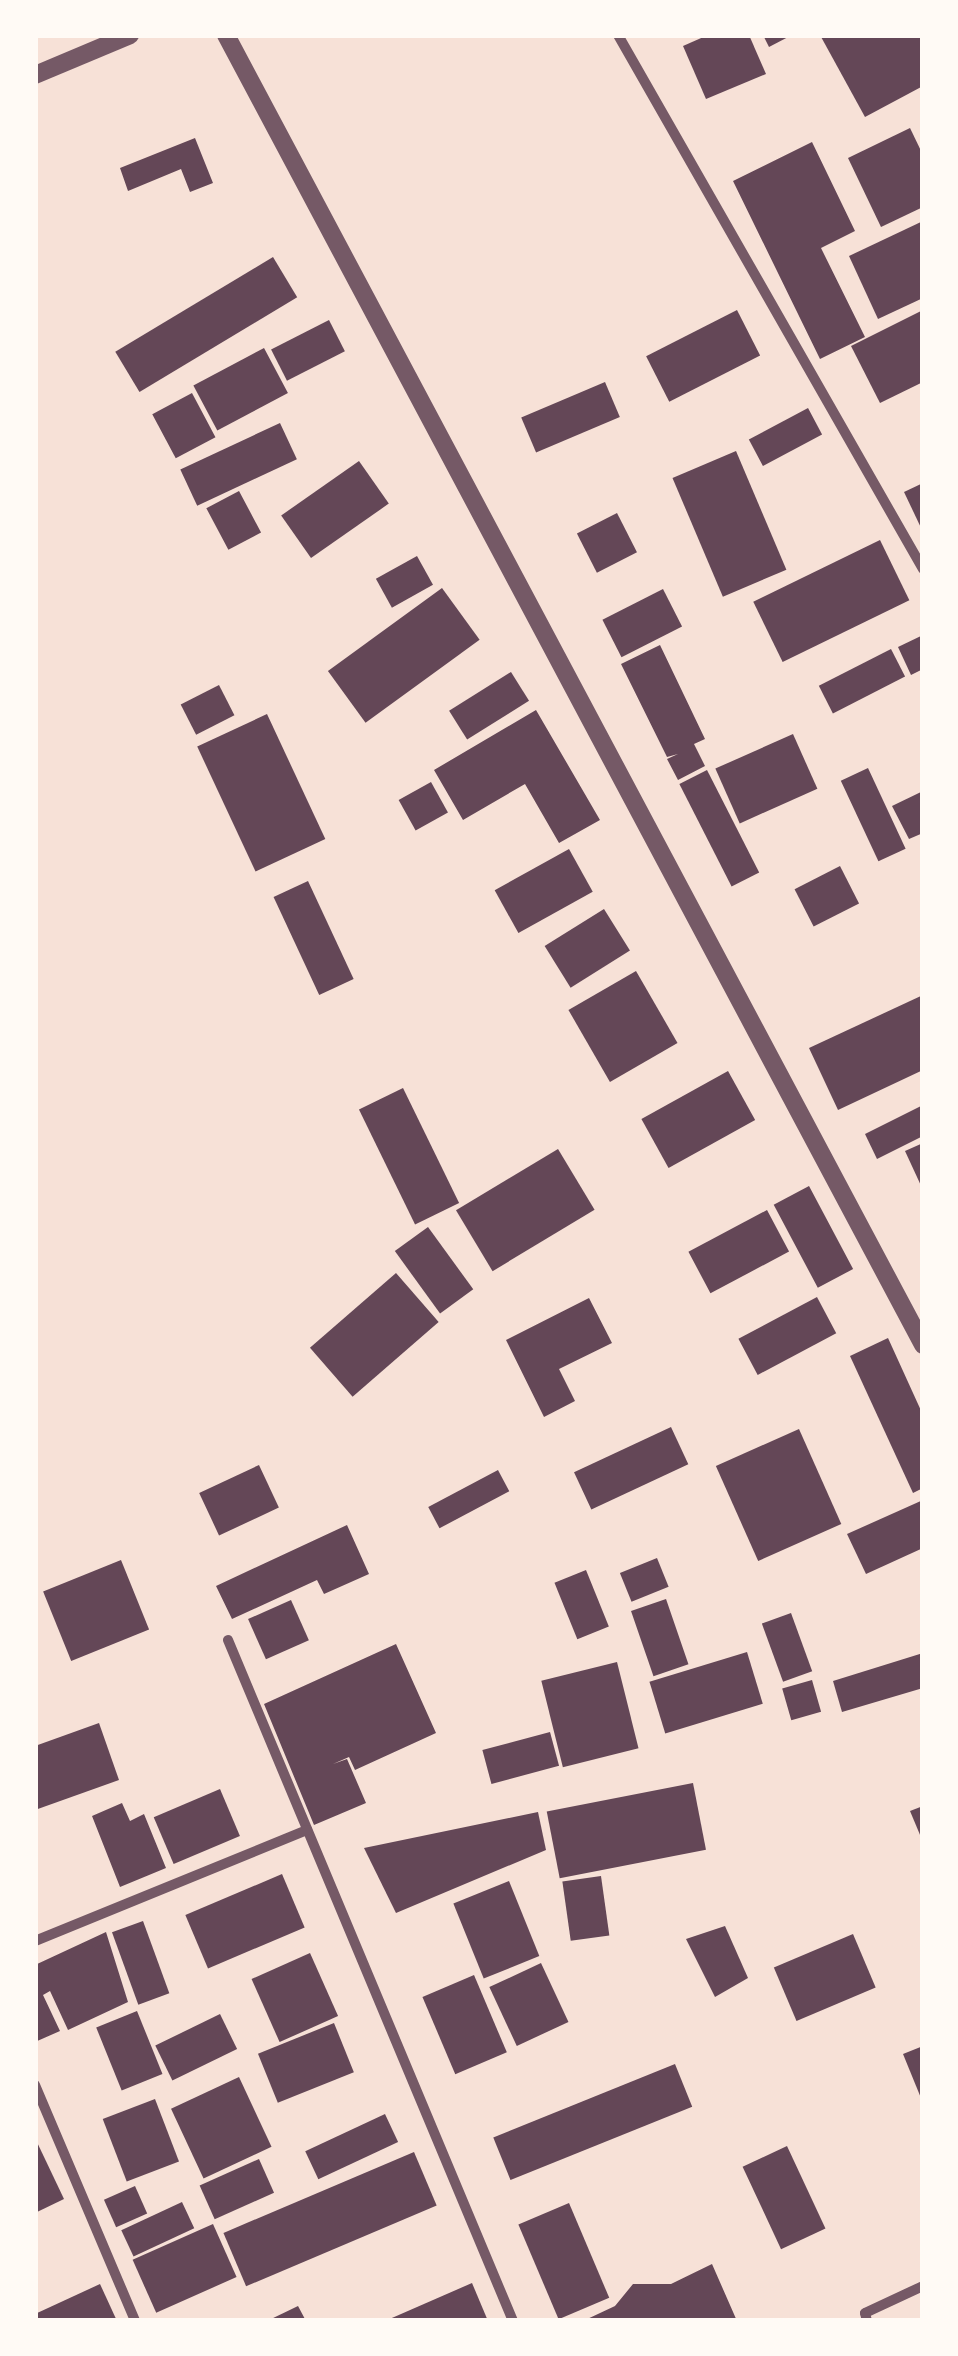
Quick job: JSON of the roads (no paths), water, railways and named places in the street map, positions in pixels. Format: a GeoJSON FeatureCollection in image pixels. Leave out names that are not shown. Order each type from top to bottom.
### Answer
{"type":"FeatureCollection","features":[{"type":"Feature","properties":{"kind":"street"},"geometry":{"type":"LineString","coordinates":[[35,75],[130,35]]}},
{"type":"Feature","properties":{"kind":"street"},"geometry":{"type":"LineString","coordinates":[[226,35],[923,1345]]}},
{"type":"Feature","properties":{"kind":"street"},"geometry":{"type":"LineString","coordinates":[[618,35],[923,569]]}},
{"type":"Feature","properties":{"kind":"street"},"geometry":{"type":"LineString","coordinates":[[228,1640],[513,2321]]}},
{"type":"Feature","properties":{"kind":"street"},"geometry":{"type":"LineString","coordinates":[[35,1942],[307,1830]]}},
{"type":"Feature","properties":{"kind":"street"},"geometry":{"type":"LineString","coordinates":[[35,2084],[135,2321]]}},
{"type":"Feature","properties":{"kind":"street"},"geometry":{"type":"LineString","coordinates":[[867,2321],[865,2313],[923,2286]]}}]}
